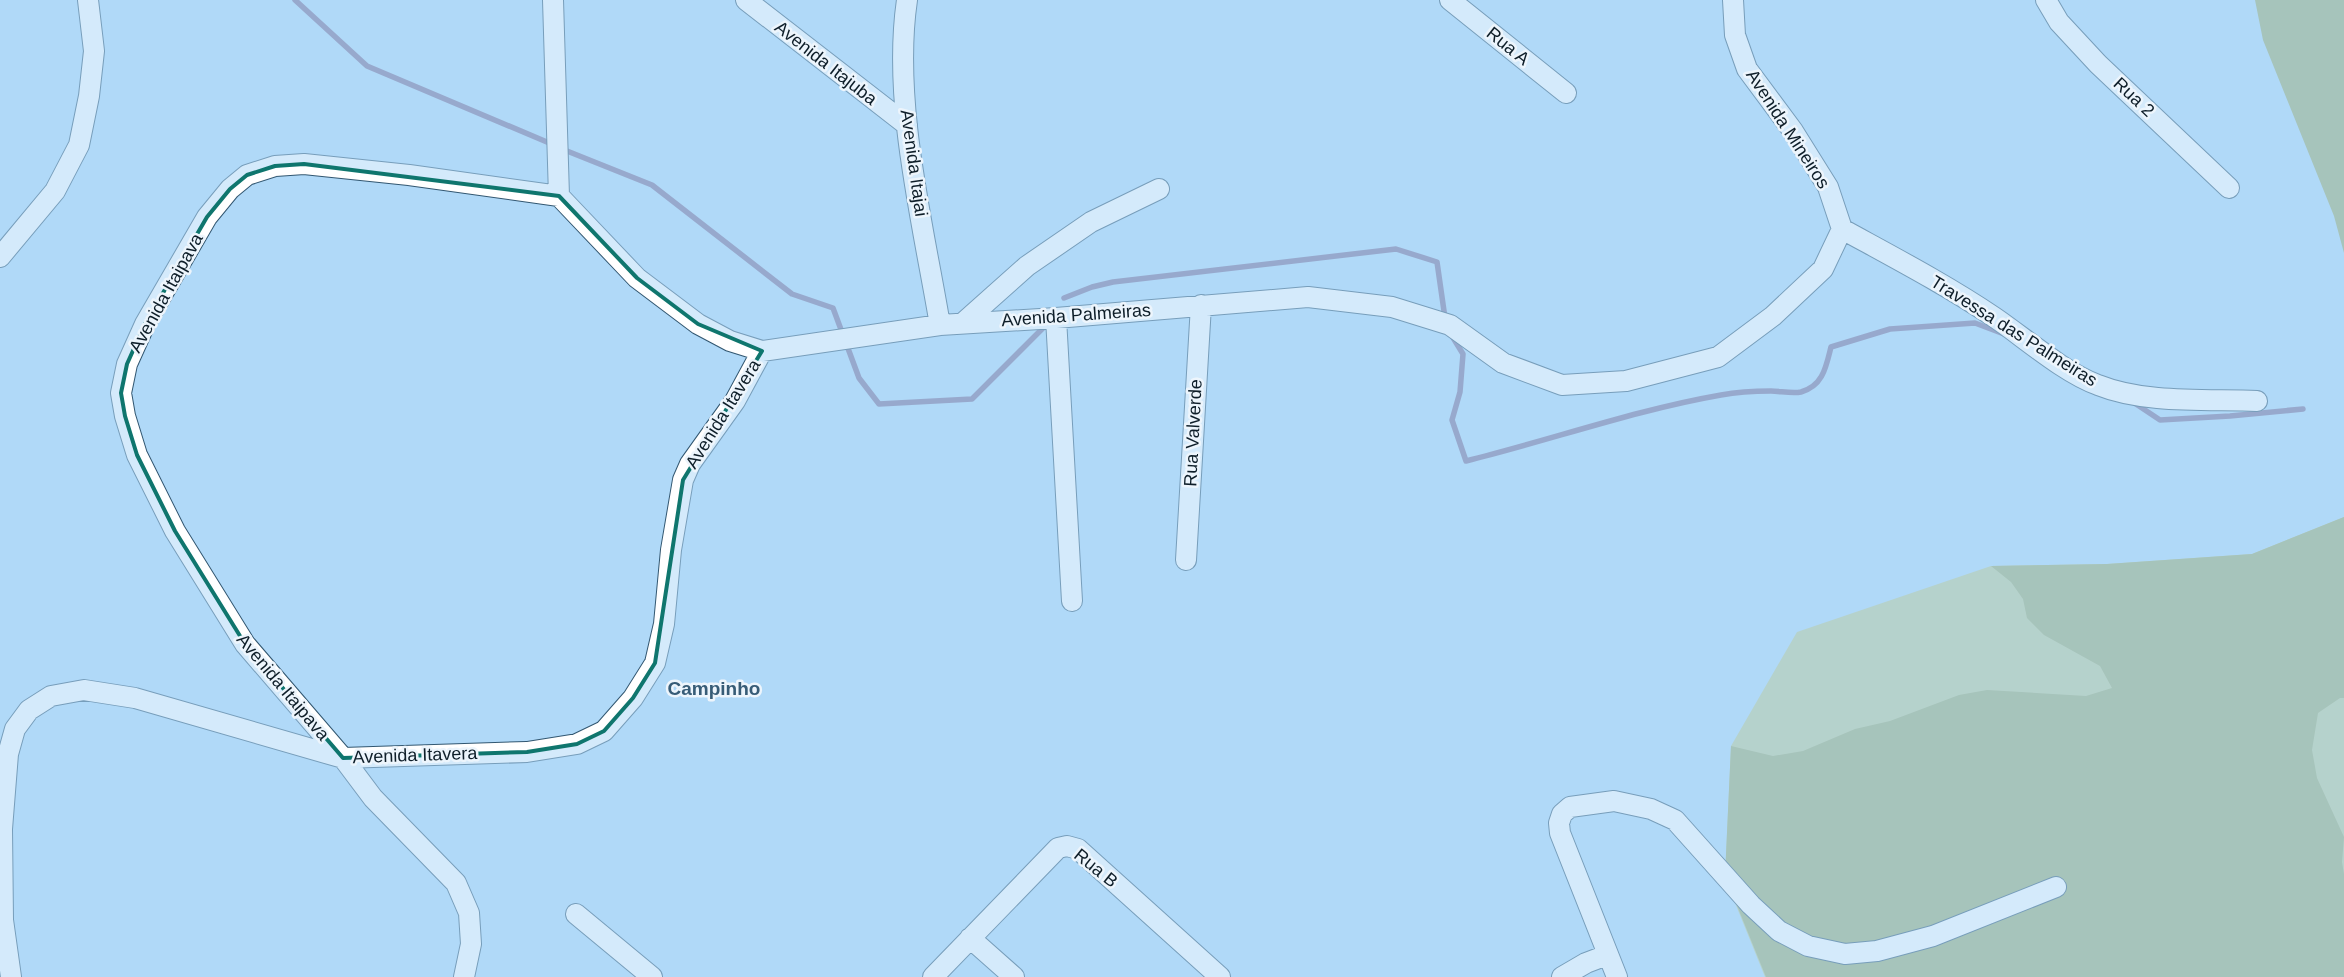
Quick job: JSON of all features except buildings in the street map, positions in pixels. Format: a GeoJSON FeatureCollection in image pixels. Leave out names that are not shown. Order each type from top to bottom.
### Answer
{"type":"FeatureCollection","features":[{"type":"Feature","properties":{"kind":"street"},"geometry":{"type":"LineString","coordinates":[[0,257],[55,191],[79,145],[89,96],[94,51],[88,0]]}},
{"type":"Feature","properties":{"kind":"street"},"geometry":{"type":"LineString","coordinates":[[553,0],[559,196],[637,278],[698,324],[730,341],[762,351]]}},
{"type":"Feature","properties":{"kind":"street","name":"Avenida Itajuba"},"geometry":{"type":"LineString","coordinates":[[746,0],[907,126]]}},
{"type":"Feature","properties":{"kind":"street","name":"Avenida Itajai"},"geometry":{"type":"LineString","coordinates":[[907,0],[902,32],[907,126],[940,325]]}},
{"type":"Feature","properties":{"kind":"street","name":"Rua A"},"geometry":{"type":"LineString","coordinates":[[1450,0],[1566,93]]}},
{"type":"Feature","properties":{"kind":"street","name":"Avenida Mineiros"},"geometry":{"type":"LineString","coordinates":[[1733,0],[1735,35],[1747,69],[1793,131],[1828,187],[1842,229]]}},
{"type":"Feature","properties":{"kind":"street","name":"Rua 2"},"geometry":{"type":"LineString","coordinates":[[2046,0],[2059,22],[2098,64],[2230,188]]}},
{"type":"Feature","properties":{"kind":"street","name":"Avenida Itaipava"},"geometry":{"type":"LineString","coordinates":[[464,977],[471,944],[469,913],[456,883],[373,798],[343,758],[245,644],[175,531],[137,455],[125,416],[121,393],[127,364],[145,324],[207,217],[230,190],[247,175],[275,166],[304,164],[409,175],[559,196]]}},
{"type":"Feature","properties":{"kind":"street"},"geometry":{"type":"LineString","coordinates":[[963,322],[1026,266],[1091,222],[1159,189]]}},
{"type":"Feature","properties":{"kind":"street","name":"Avenida Palmeiras"},"geometry":{"type":"LineString","coordinates":[[762,351],[963,322],[1056,318],[1308,297],[1392,307],[1450,325],[1503,363],[1562,385],[1635,378],[1718,357],[1773,316],[1823,269],[1842,229]]}},
{"type":"Feature","properties":{"kind":"street","name":"Travessa das Palmeiras"},"geometry":{"type":"LineString","coordinates":[[1842,229],[1917,270],[1992,316],[2060,363],[2098,385],[2125,393],[2156,397],[2257,401]]}},
{"type":"Feature","properties":{"kind":"street","name":"Rua Valverde"},"geometry":{"type":"LineString","coordinates":[[1186,560],[1201,305]]}},
{"type":"Feature","properties":{"kind":"street"},"geometry":{"type":"LineString","coordinates":[[1056,318],[1072,601]]}},
{"type":"Feature","properties":{"kind":"street","name":"Avenida Itavera"},"geometry":{"type":"LineString","coordinates":[[11,977],[3,920],[2,829],[8,754],[15,729],[29,710],[51,696],[84,690],[135,698],[343,758],[527,752],[577,744],[604,731],[633,698],[655,662],[664,624],[671,550],[683,480],[690,464],[735,401],[762,351]]}},
{"type":"Feature","properties":{"kind":"street"},"geometry":{"type":"LineString","coordinates":[[1617,977],[1560,833],[1559,823],[1562,814],[1570,806],[1614,801],[1650,809],[1675,820],[1751,905],[1779,931],[1808,946],[1845,954],[1876,951],[1933,936],[2056,887]]}},
{"type":"Feature","properties":{"kind":"street","name":"Rua B"},"geometry":{"type":"LineString","coordinates":[[933,977],[1058,848],[1067,846],[1078,849],[1220,977]]}},
{"type":"Feature","properties":{"kind":"street"},"geometry":{"type":"LineString","coordinates":[[576,914],[652,977]]}},
{"type":"Feature","properties":{"kind":"street"},"geometry":{"type":"LineString","coordinates":[[970,938],[1014,977]]}},
{"type":"Feature","properties":{"kind":"street"},"geometry":{"type":"LineString","coordinates":[[1562,977],[1586,963],[1607,955]]}},
{"type":"Feature","properties":{"kind":"highlighted area"},"geometry":{"type":"Polygon","coordinates":[[[304,164],[559,196],[637,278],[698,324],[762,351],[683,480],[655,663],[633,698],[604,731],[577,744],[527,752],[343,758],[245,644],[175,531],[137,455],[125,416],[121,393],[127,364],[145,324],[207,217],[230,189],[247,175],[275,166],[304,164]]]}},
{"type":"Feature","properties":{"kind":"green space"},"geometry":{"type":"Polygon","coordinates":[[[2255,0],[2344,0],[2344,253],[2334,216],[2263,40],[2255,0]]]}},
{"type":"Feature","properties":{"kind":"green space"},"geometry":{"type":"Polygon","coordinates":[[[2344,517],[2344,977],[1765,977],[1725,878],[1731,746],[1797,632],[1991,566],[2107,564],[2252,554],[2344,517]]]}},
{"type":"Feature","properties":{"kind":"green space"},"geometry":{"type":"Polygon","coordinates":[[[2344,517],[2344,698],[2340,698],[2318,713],[2312,750],[2317,778],[2344,837],[2342,862],[2344,874],[2344,977],[1766,977],[1725,876],[1731,746],[1773,756],[1803,751],[1855,729],[1890,721],[1959,695],[1987,690],[2086,696],[2112,688],[2100,666],[2044,635],[2027,618],[2023,599],[2011,582],[1991,566],[2107,564],[2252,554],[2344,517]]]}},
{"type":"Feature","properties":{"kind":"waterway"},"geometry":{"type":"LineString","coordinates":[[295,0],[367,66],[554,145]]}},
{"type":"Feature","properties":{"kind":"waterway"},"geometry":{"type":"LineString","coordinates":[[562,149],[652,185],[792,294],[833,308],[859,378],[879,404],[972,399],[1046,325]]}},
{"type":"Feature","properties":{"kind":"waterway"},"geometry":{"type":"LineString","coordinates":[[1064,298],[1092,287],[1113,282],[1396,249],[1437,262],[1445,318]]}},
{"type":"Feature","properties":{"kind":"waterway"},"geometry":{"type":"LineString","coordinates":[[1452,336],[1463,354],[1460,392],[1452,420],[1466,461],[1689,401],[1746,392],[1801,392],[1819,380],[1825,368],[1831,347],[1890,329],[1975,323],[2004,334]]}},
{"type":"Feature","properties":{"kind":"waterway"},"geometry":{"type":"LineString","coordinates":[[2133,402],[2160,420],[2303,409]]}},
{"type":"Feature","properties":{"kind":"district","name":"Campinho"},"geometry":{"type":"Point","coordinates":[714,688]}}]}
